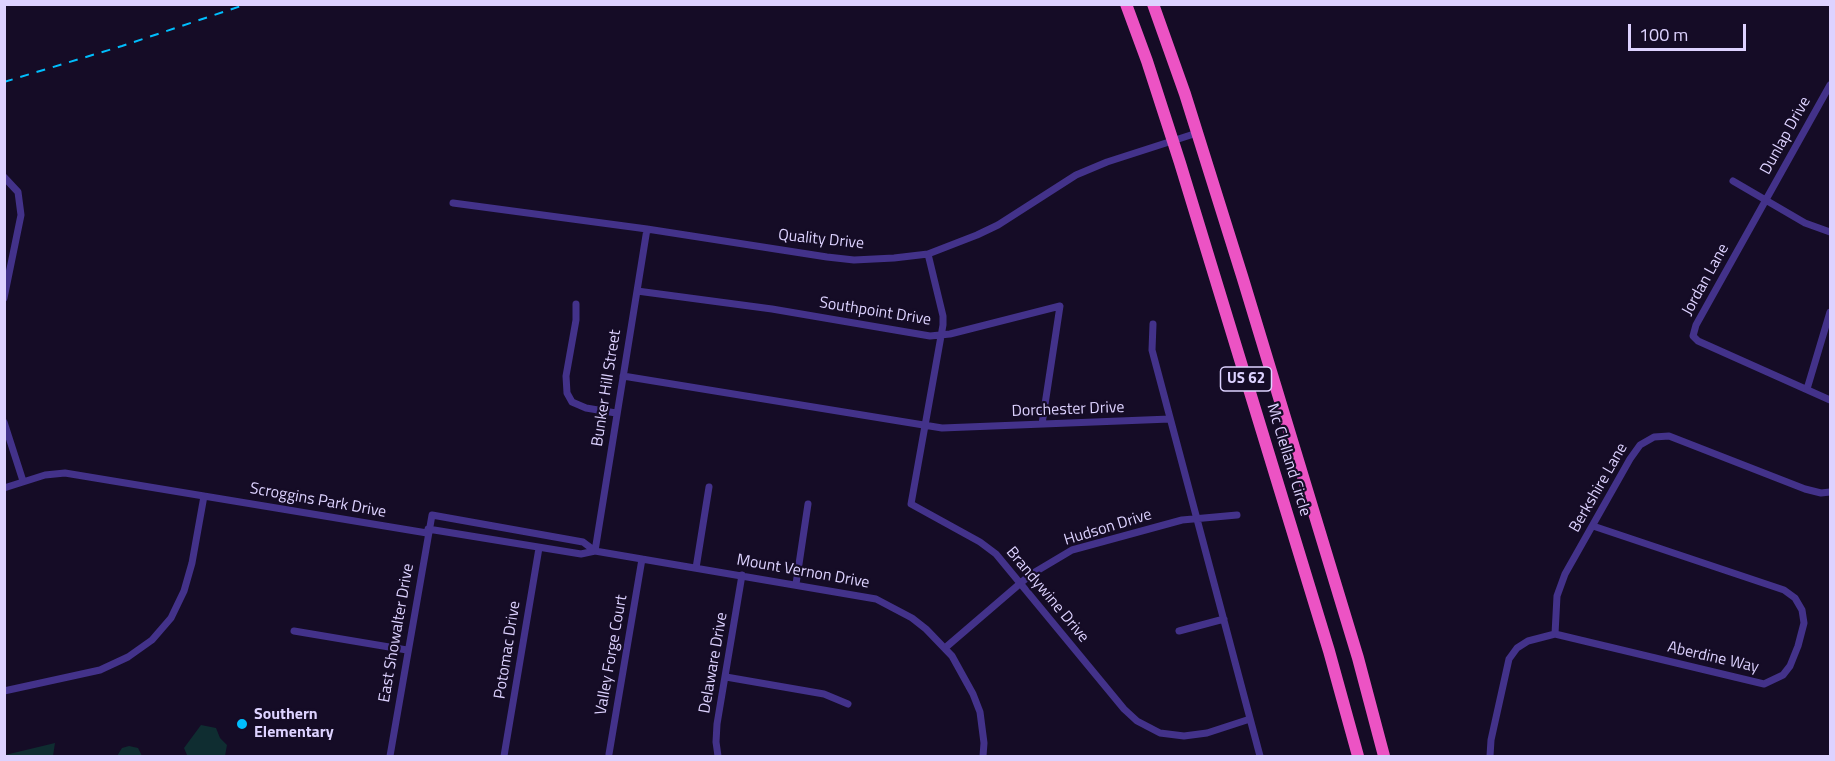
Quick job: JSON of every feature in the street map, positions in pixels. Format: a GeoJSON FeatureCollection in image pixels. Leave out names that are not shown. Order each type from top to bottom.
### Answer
{"type":"FeatureCollection","features":[{"type":"Feature","properties":{"kind":"highway","name":"Mc Clelland Circle"},"geometry":{"type":"LineString","coordinates":[[1126,4],[1173,140],[1329,651],[1358,756]]}},
{"type":"Feature","properties":{"kind":"highway","name":"Mc Clelland Circle"},"geometry":{"type":"LineString","coordinates":[[1153,4],[1197,133],[1355,647],[1384,756]]}},
{"type":"Feature","properties":{"kind":"street","name":"Dunlap Drive"},"geometry":{"type":"LineString","coordinates":[[1766,200],[1830,85]]}},
{"type":"Feature","properties":{"kind":"street","name":"Quality Drive"},"geometry":{"type":"LineString","coordinates":[[453,203],[647,229],[827,258],[854,260],[928,254],[998,225],[1076,175],[1107,162],[1197,133]]}},
{"type":"Feature","properties":{"kind":"street"},"geometry":{"type":"LineString","coordinates":[[4,177],[18,192],[21,215],[4,298]]}},
{"type":"Feature","properties":{"kind":"street"},"geometry":{"type":"LineString","coordinates":[[1733,181],[1805,223],[1830,232]]}},
{"type":"Feature","properties":{"kind":"street","name":"Jordan Lane"},"geometry":{"type":"LineString","coordinates":[[1766,200],[1696,325],[1693,336],[1698,341],[1830,399]]}},
{"type":"Feature","properties":{"kind":"street","name":"Bunker Hill Street"},"geometry":{"type":"LineString","coordinates":[[595,551],[647,229]]}},
{"type":"Feature","properties":{"kind":"street","name":"Brandywine Drive"},"geometry":{"type":"LineString","coordinates":[[928,254],[943,316],[911,504],[980,542],[996,554],[1125,710],[1137,721],[1160,733],[1184,736],[1207,733],[1250,719]]}},
{"type":"Feature","properties":{"kind":"street","name":"Southpoint Drive"},"geometry":{"type":"LineString","coordinates":[[637,291],[772,309],[930,336],[1060,306],[1042,424]]}},
{"type":"Feature","properties":{"kind":"street"},"geometry":{"type":"LineString","coordinates":[[576,304],[576,320],[566,376],[567,393],[572,402],[586,408],[616,413]]}},
{"type":"Feature","properties":{"kind":"street"},"geometry":{"type":"LineString","coordinates":[[1807,389],[1830,312]]}},
{"type":"Feature","properties":{"kind":"street"},"geometry":{"type":"LineString","coordinates":[[1153,324],[1152,350],[1260,756]]}},
{"type":"Feature","properties":{"kind":"street","name":"Dorchester Drive"},"geometry":{"type":"LineString","coordinates":[[622,376],[942,428],[1170,419]]}},
{"type":"Feature","properties":{"kind":"street"},"geometry":{"type":"LineString","coordinates":[[4,422],[23,481]]}},
{"type":"Feature","properties":{"kind":"street","name":"Berkshire Lane"},"geometry":{"type":"LineString","coordinates":[[1555,634],[1559,589],[1635,452],[1640,445],[1654,437],[1670,436],[1804,489],[1830,492]]}},
{"type":"Feature","properties":{"kind":"street","name":"Scroggins Park Drive"},"geometry":{"type":"LineString","coordinates":[[4,488],[45,475],[65,473],[428,531]]}},
{"type":"Feature","properties":{"kind":"street"},"geometry":{"type":"LineString","coordinates":[[696,568],[709,487]]}},
{"type":"Feature","properties":{"kind":"street"},"geometry":{"type":"LineString","coordinates":[[4,691],[100,670],[128,657],[152,640],[171,618],[184,591],[192,563],[204,496]]}},
{"type":"Feature","properties":{"kind":"street"},"geometry":{"type":"LineString","coordinates":[[796,584],[808,504]]}},
{"type":"Feature","properties":{"kind":"street","name":"Mount Vernon Drive"},"geometry":{"type":"LineString","coordinates":[[432,515],[583,542],[595,551]]}},
{"type":"Feature","properties":{"kind":"street","name":"East Showalter Drive"},"geometry":{"type":"LineString","coordinates":[[390,756],[432,515]]}},
{"type":"Feature","properties":{"kind":"street","name":"Hudson Drive"},"geometry":{"type":"LineString","coordinates":[[945,648],[1030,575],[1072,550],[1182,519],[1237,515]]}},
{"type":"Feature","properties":{"kind":"street","name":"Aberdine Way"},"geometry":{"type":"LineString","coordinates":[[1555,634],[1764,684],[1783,675],[1790,666],[1798,646],[1804,623],[1802,610],[1795,598],[1784,590],[1593,526]]}},
{"type":"Feature","properties":{"kind":"street","name":"Mount Vernon Drive"},"geometry":{"type":"LineString","coordinates":[[428,531],[581,554],[595,551],[876,599],[912,618],[945,648],[961,671],[980,712],[984,743],[983,756]]}},
{"type":"Feature","properties":{"kind":"street","name":"Potomac Drive"},"geometry":{"type":"LineString","coordinates":[[504,756],[539,548]]}},
{"type":"Feature","properties":{"kind":"street","name":"Valley Forge Court"},"geometry":{"type":"LineString","coordinates":[[609,754],[642,559]]}},
{"type":"Feature","properties":{"kind":"street","name":"Delaware Drive"},"geometry":{"type":"LineString","coordinates":[[718,756],[717,724],[742,575]]}},
{"type":"Feature","properties":{"kind":"street"},"geometry":{"type":"LineString","coordinates":[[1179,631],[1224,619]]}},
{"type":"Feature","properties":{"kind":"street"},"geometry":{"type":"LineString","coordinates":[[294,631],[407,650]]}},
{"type":"Feature","properties":{"kind":"street"},"geometry":{"type":"LineString","coordinates":[[1490,756],[1491,740],[1509,659],[1517,648],[1528,641],[1555,634]]}},
{"type":"Feature","properties":{"kind":"street"},"geometry":{"type":"LineString","coordinates":[[726,677],[824,694],[848,704]]}},
{"type":"Feature","properties":{"kind":"green space"},"geometry":{"type":"Polygon","coordinates":[[[201,725],[216,728],[220,738],[227,745],[225,756],[187,755],[184,748],[201,725]]]}},
{"type":"Feature","properties":{"kind":"green space"},"geometry":{"type":"Polygon","coordinates":[[[55,743],[53,756],[5,756],[5,755],[55,743]]]}},
{"type":"Feature","properties":{"kind":"green space"},"geometry":{"type":"Polygon","coordinates":[[[129,746],[138,748],[142,756],[117,756],[122,748],[129,746]]]}},
{"type":"Feature","properties":{"kind":"railway"},"geometry":{"type":"LineString","coordinates":[[4,82],[247,4]]}},
{"type":"Feature","properties":{"kind":"place","name":"Southern Elementary"},"geometry":{"type":"Point","coordinates":[242,724]}}]}
